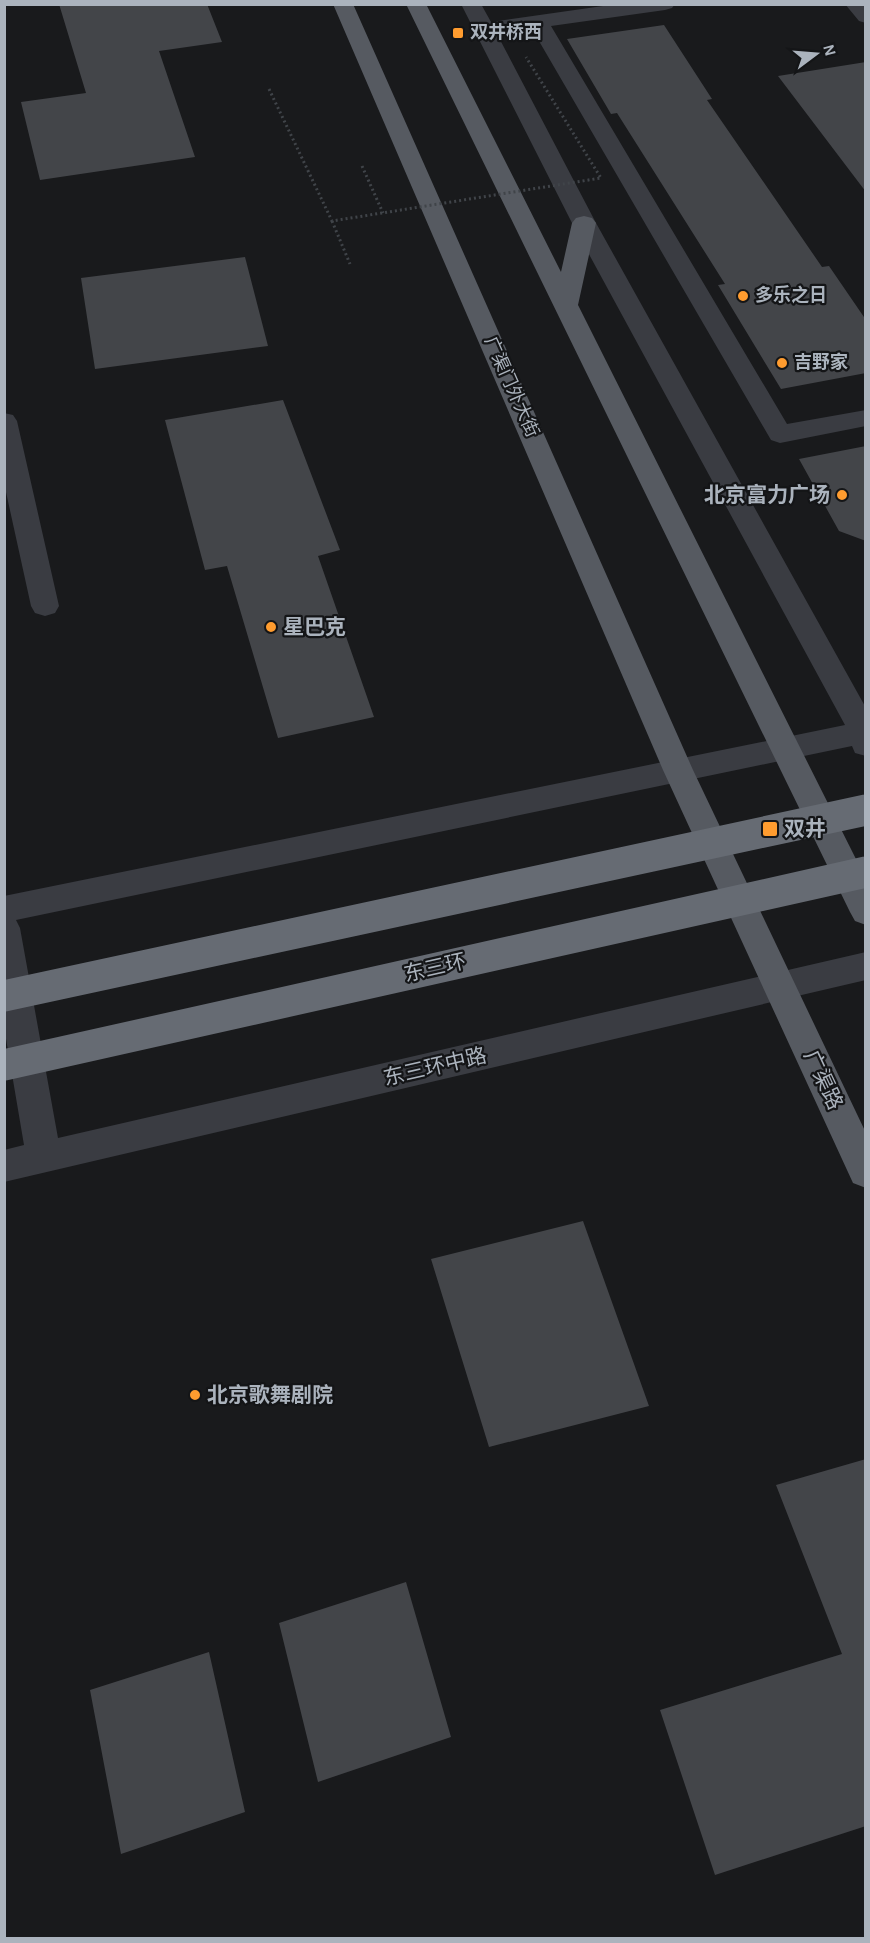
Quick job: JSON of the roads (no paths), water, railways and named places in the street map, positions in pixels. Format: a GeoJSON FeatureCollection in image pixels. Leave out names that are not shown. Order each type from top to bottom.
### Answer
{"type":"FeatureCollection","features":[{"type":"Feature","properties":{"kind":"highway"},"geometry":{"type":"LineString","coordinates":[[4,996],[866,810]]}},
{"type":"Feature","properties":{"kind":"highway","name":"东三环"},"geometry":{"type":"LineString","coordinates":[[4,1065],[866,872]]}},
{"type":"Feature","properties":{"kind":"main road","name":"广渠门外大街"},"geometry":{"type":"LineString","coordinates":[[343,4],[678,770],[780,987]]}},
{"type":"Feature","properties":{"kind":"main road"},"geometry":{"type":"LineString","coordinates":[[416,4],[866,912]]}},
{"type":"Feature","properties":{"kind":"main road"},"geometry":{"type":"LineString","coordinates":[[565,307],[584,224]]}},
{"type":"Feature","properties":{"kind":"main road","name":"广渠路"},"geometry":{"type":"LineString","coordinates":[[780,987],[866,1172]]}},
{"type":"Feature","properties":{"kind":"street"},"geometry":{"type":"LineString","coordinates":[[4,909],[678,770],[865,736],[584,224],[471,4]]}},
{"type":"Feature","properties":{"kind":"street"},"geometry":{"type":"LineString","coordinates":[[485,29],[665,4]]}},
{"type":"Feature","properties":{"kind":"street"},"geometry":{"type":"LineString","coordinates":[[855,4],[866,17]]}},
{"type":"Feature","properties":{"kind":"street"},"geometry":{"type":"LineString","coordinates":[[538,22],[780,434],[866,418]]}},
{"type":"Feature","properties":{"kind":"street"},"geometry":{"type":"LineString","coordinates":[[4,421],[45,606]]}},
{"type":"Feature","properties":{"kind":"street"},"geometry":{"type":"LineString","coordinates":[[4,928],[44,1156]]}},
{"type":"Feature","properties":{"kind":"street","name":"东三环中路"},"geometry":{"type":"LineString","coordinates":[[4,1166],[866,966]]}},
{"type":"Feature","properties":{"kind":"place","name":"双井桥西"},"geometry":{"type":"Point","coordinates":[458,33]}},
{"type":"Feature","properties":{"kind":"place","name":"多乐之日"},"geometry":{"type":"Point","coordinates":[743,296]}},
{"type":"Feature","properties":{"kind":"place","name":"吉野家"},"geometry":{"type":"Point","coordinates":[782,363]}},
{"type":"Feature","properties":{"kind":"place","name":"北京富力广场"},"geometry":{"type":"Point","coordinates":[842,495]}},
{"type":"Feature","properties":{"kind":"place","name":"星巴克"},"geometry":{"type":"Point","coordinates":[271,627]}},
{"type":"Feature","properties":{"kind":"place","name":"双井"},"geometry":{"type":"Point","coordinates":[770,829]}},
{"type":"Feature","properties":{"kind":"place","name":"北京歌舞剧院"},"geometry":{"type":"Point","coordinates":[195,1395]}}]}
